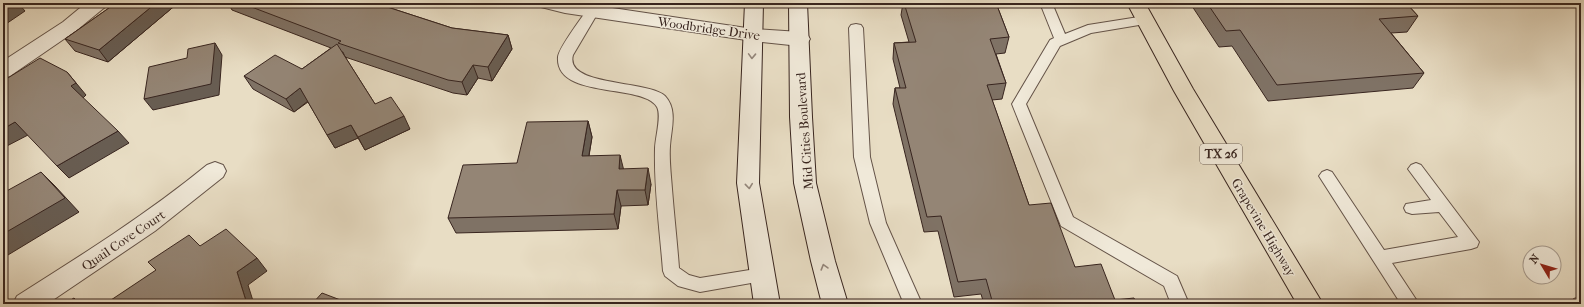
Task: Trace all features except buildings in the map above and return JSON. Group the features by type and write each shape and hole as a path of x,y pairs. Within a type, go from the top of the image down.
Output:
{"main road":[{"path":"3,71 70,26 98,3"},
{"name":"Woodbridge Drive","path":"548,3 753,35 800,39"},
{"path":"754,3 748,183 767,304"},
{"name":"Mid Cities Boulevard","path":"798,3 801,117 805,183 822,260 835,304"},
{"name":"Grapevine Highway","path":"1140,12 1184,91 1310,304"},
{"name":"Quail Cove Court","path":"26,304 126,240 182,200 215,171"}],"lane":[{"path":"1046,3 1061,40"},
{"path":"593,11 564,57 566,67 574,76 587,82 650,94 661,101 665,108 662,149 671,271 684,281 700,285 762,275"},
{"path":"1140,12 1088,29 1054,43 1019,104 1067,221 1171,281 1180,304"},
{"path":"856,28 862,157 878,223 913,304"},
{"path":"1379,258 1470,242 1444,205 1416,170"},
{"path":"1327,176 1358,213 1379,258 1410,304"},
{"path":"1412,208 1444,205"}]}
